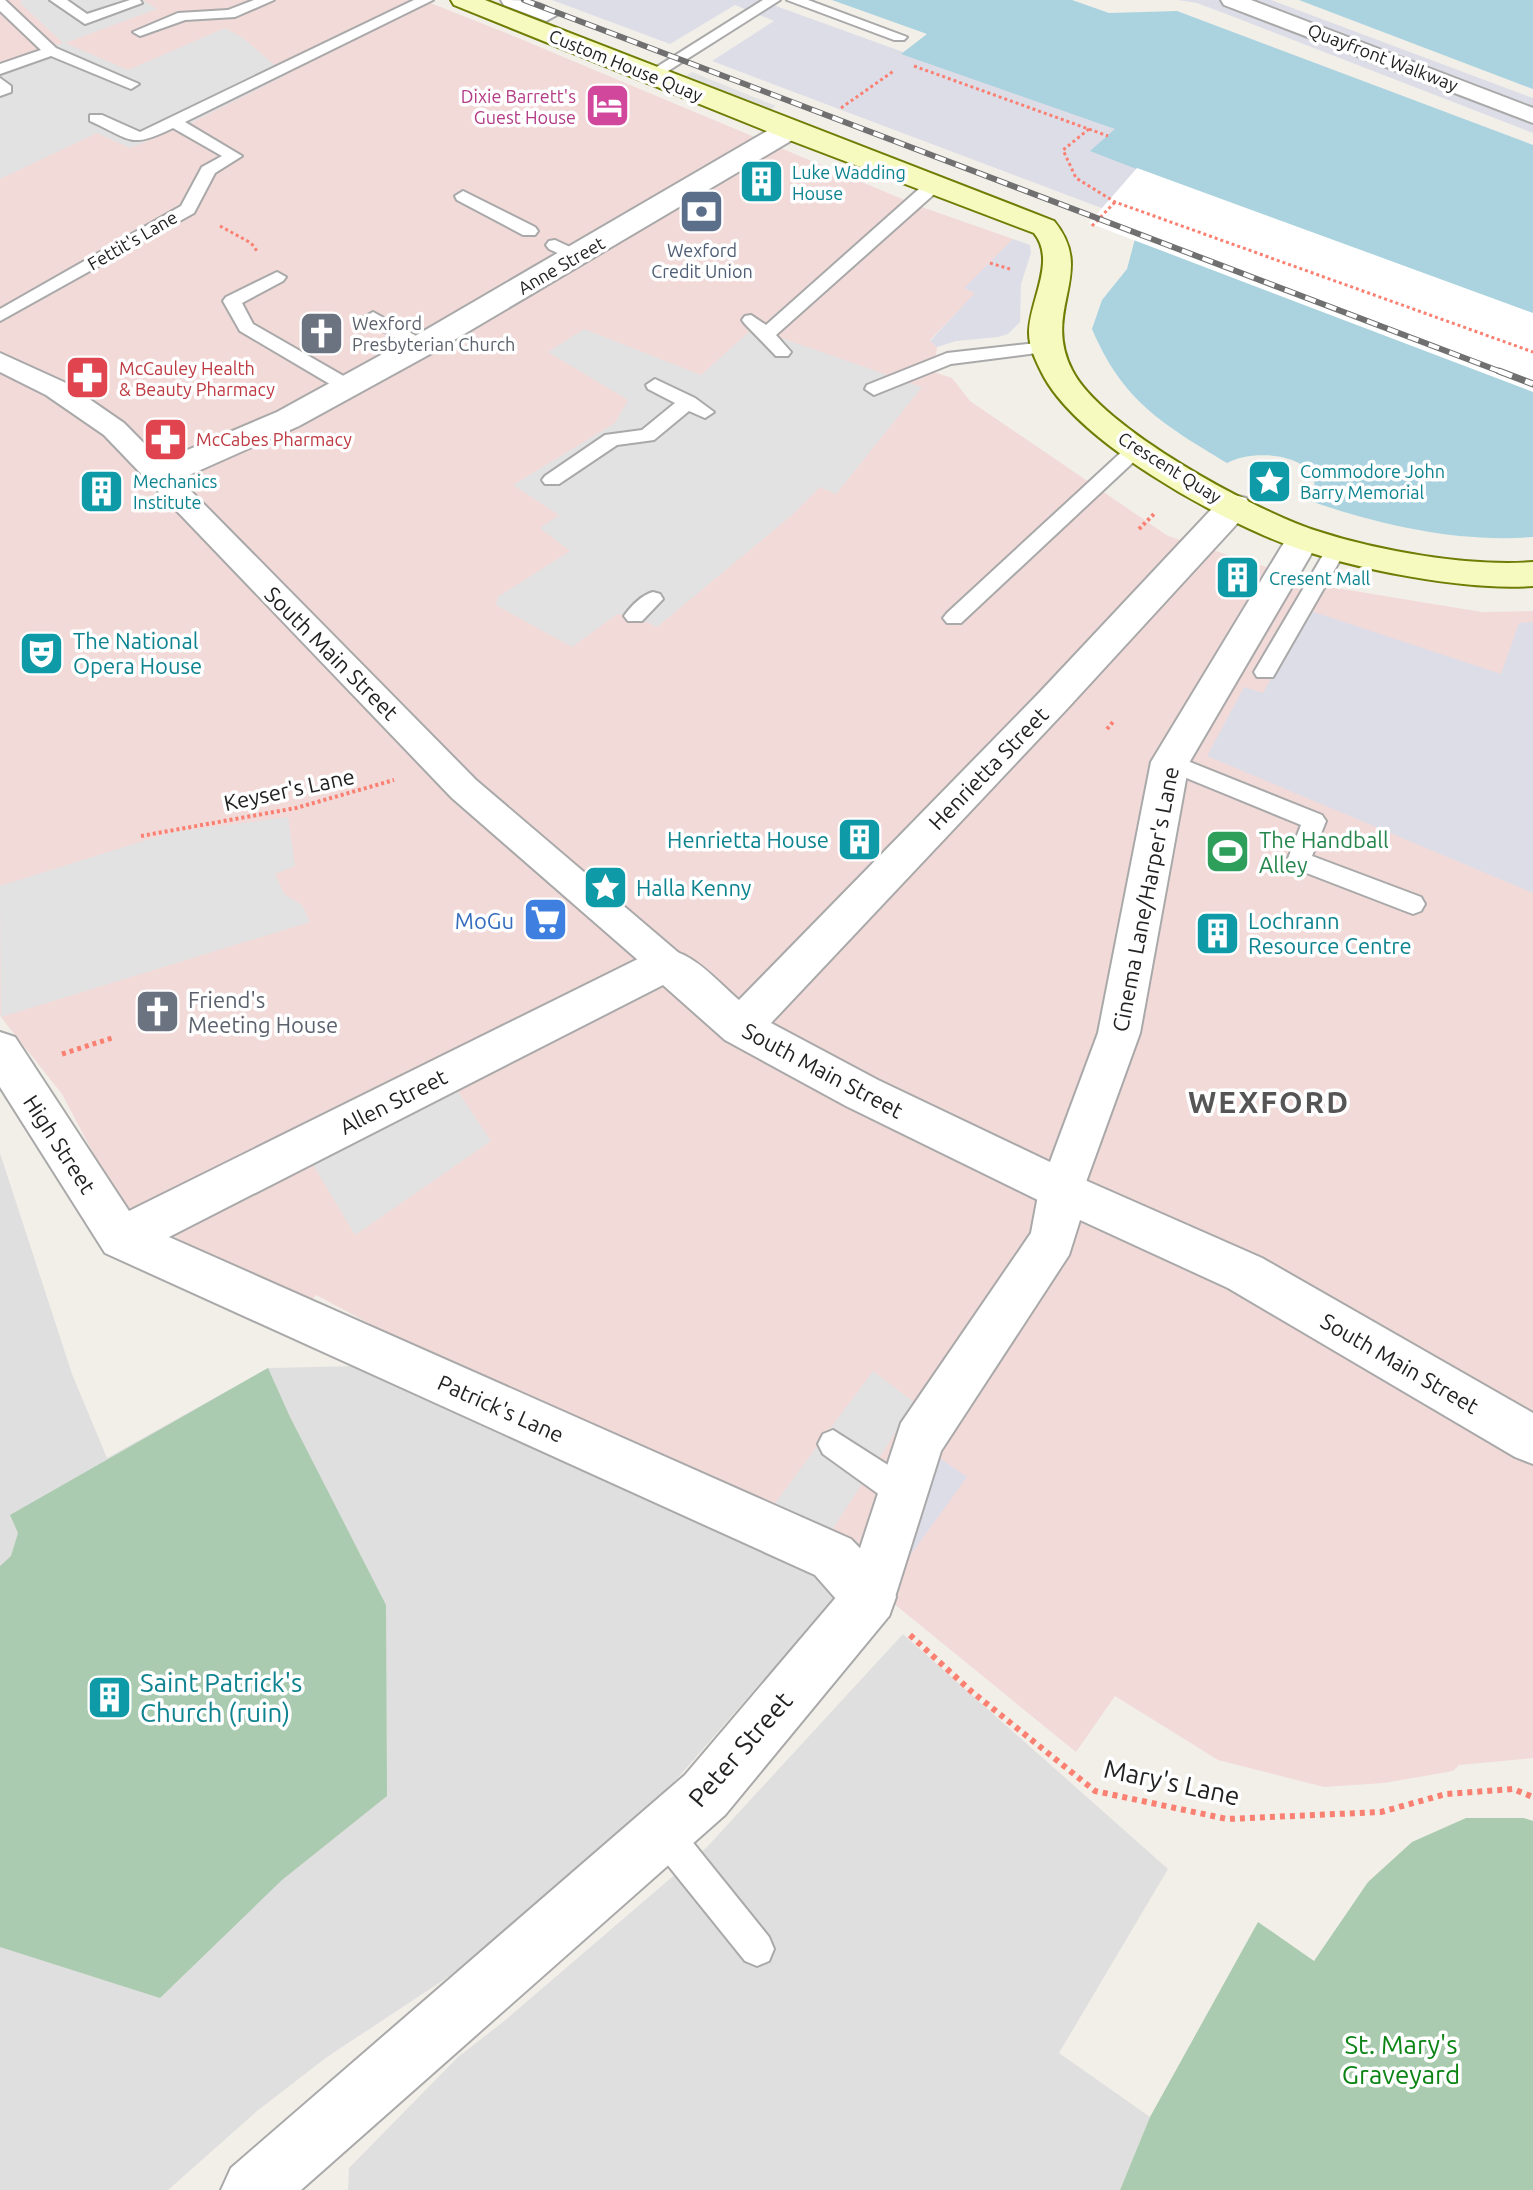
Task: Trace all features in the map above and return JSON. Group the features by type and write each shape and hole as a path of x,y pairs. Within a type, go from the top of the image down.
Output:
{"main road":[{"name":"Custom House Quay","path":"463,0 789,130"},
{"name":"Crescent Quay","path":"789,130 1030,220 1054,235 1059,244 1059,260 1047,304 1046,347 1067,388 1098,420 1135,450 1197,488 1320,543 1401,565 1533,574"}],"street":[{"path":"512,0 546,15"},
{"name":"Quayfront Walkway","path":"1232,0 1533,116"},
{"name":"Anne Street","path":"157,476 288,419 421,346 566,251 789,130"},
{"name":"South Main Street","path":"0,361 56,389 114,429 464,789 740,1027 862,1093 1062,1190 1245,1273 1533,1440"},
{"name":"Henrietta Street","path":"740,1027 1053,701 1234,506"},
{"name":"Cinema Lane/Harper's Lane","path":"1062,1190 1119,1033 1170,762 1320,543"},
{"name":"Allen Street","path":"121,1238 667,964"},
{"name":"High Street","path":"0,1050 121,1238"},
{"name":"Peter Street","path":"253,2190 705,1795 870,1597 919,1440 1053,1240 1062,1190"},
{"name":"Patrick's Lane","path":"121,1238 833,1557 870,1597"}],"lane":[{"path":"57,0 85,20 135,3"},
{"path":"140,32 183,16 230,14 267,0"},
{"path":"96,118 140,138 426,0"},
{"path":"652,75 773,0"},
{"path":"794,0 899,37"},
{"path":"0,3 51,51 131,84"},
{"path":"0,69 51,51"},
{"path":"0,83 6,89 0,91"},
{"name":"Fettit's Lane","path":"0,316 188,209 208,170 234,156 179,125"},
{"path":"767,334 935,184"},
{"path":"463,196 529,231"},
{"path":"277,277 232,301 246,327 347,386"},
{"path":"373,317 421,346"},
{"path":"751,320 782,352"},
{"path":"874,389 947,359 1046,347"},
{"path":"552,480 612,439 647,436 696,407 655,385"},
{"path":"954,618 1135,450"},
{"path":"1265,672 1320,543"},
{"path":"635,616 653,599"},
{"path":"1170,762 1314,821 1299,861 1413,904"},
{"path":"833,1444 902,1492"},
{"path":"662,1831 757,1949"}],"path":[{"path":"906,63 1108,136"},
{"path":"1089,129 1063,150 1076,178 1115,202 1533,352"},
{"path":"1089,230 1115,202"},
{"path":"188,209 251,243 277,277"},
{"path":"990,263 1010,269"},
{"path":"1139,529 1156,512"},
{"path":"1107,729 1113,722"},
{"name":"Keyser's Lane","path":"141,836 177,826 282,810 349,795 441,764"},
{"name":"Mary's Lane","path":"870,1597 971,1691 1095,1791 1227,1819 1381,1812 1446,1794 1513,1789 1533,1797"}],"shaded area":[{"path":"0,0 423,0 511,35 919,206 1013,239 965,288 976,293 930,340 937,347 934,372 952,378 970,401 1168,536 1330,587 1482,612 1533,611 1533,1758 1459,1765 1453,1771 1384,1783 1324,1787 1218,1760 1115,1696 1076,1752 882,1594 380,1342 376,1327 316,1295 305,1308 122,1208 62,1094 0,1016"},
{"path":"143,0 157,9 65,43 128,70 225,28 243,38 286,75 191,123 130,148 97,133 0,179 0,63 63,43 19,2"},
{"path":"552,0 759,0 1116,129 1091,151 1533,312 1533,371 712,61 774,21 735,5 670,44"},
{"path":"1178,0 1271,0 1533,98 1533,133 1197,3"},
{"path":"692,72 776,106 767,112 683,78"},
{"path":"1013,239 1030,245 1031,253 1021,284 1020,322 1008,334 956,341 937,347 930,341 975,293 964,288"},
{"path":"753,328 922,387 836,494 820,487 792,515 657,627 635,616 617,614 572,647 496,605 498,597 570,551 540,528 559,515 513,485 615,423 628,400 548,352 584,329 701,375"},
{"path":"1308,610 1501,674 1519,623 1533,622 1533,893 1207,756 1244,687 1263,693"},
{"path":"288,817 295,866 275,874 284,894 302,905 310,922 1,1017 0,886 172,832"},
{"path":"455,1087 491,1141 355,1235 309,1158"},
{"path":"0,1153 72,1374 107,1458 268,1368 361,1366 844,1587 662,1796 493,1943 445,1979 327,2057 257,2111 168,2190 0,2190"},
{"path":"873,1371 915,1403 824,1542 773,1506"},
{"path":"932,1453 967,1477 882,1594"},
{"path":"903,1634 1168,1869 1059,2053 1150,2117 1120,2190 348,2190 349,2168 458,2057 707,1847"}],"green space":[{"path":"268,1368 386,1605 387,1796 282,1880 160,1998 0,1947 0,1566 11,1556 18,1533 10,1515"},
{"name":"St. Mary's Graveyard","path":"1466,1818 1524,1818 1533,1821 1533,2190 1120,2190 1150,2117 1258,1922 1314,1961 1368,1882 1412,1842"}],"water":[{"path":"832,0 1072,0 1109,13 1177,11 1533,145 1533,537 1448,535 1392,525 1337,510 1310,501 1315,486 1312,474 1303,465 1290,459 1257,455 1227,463 1164,423 1131,393 1117,375 1092,329 1102,300 1127,269 1152,175 1090,151 1115,129 901,54 927,34"},
{"path":"1299,0 1533,0 1533,89 1509,80"}],"pier":[{"path":"1137,168 1533,313 1533,392 1089,223"}],"railway":[{"path":"524,0 1504,373"},
{"path":"1499,371 1533,384"}],"place":[{"name":"Dixie Barrett's Guest House","path":"607,106"},
{"name":"Luke Wadding House","path":"761,182"},
{"name":"Wexford Credit Union","path":"702,212"},
{"name":"Wexford Presbyterian Church","path":"321,333"},
{"name":"McCauley Health & Beauty Pharmacy","path":"88,378"},
{"name":"McCabes Pharmacy","path":"165,439"},
{"name":"Commodore John Barry Memorial","path":"1269,481"},
{"name":"Mechanics Institute","path":"102,491"},
{"name":"Cresent Mall","path":"1238,578"},
{"name":"The National Opera House","path":"42,653"},
{"name":"Henrietta House","path":"860,839"},
{"name":"The Handball Alley","path":"1228,852"},
{"name":"Halla Kenny","path":"605,887"},
{"name":"MoGu","path":"545,920"},
{"name":"Lochrann Resource Centre","path":"1217,933"},
{"name":"Friend's Meeting House","path":"157,1012"},
{"name":"Saint Patrick's Church (ruin)","path":"109,1697"}],"district":[{"name":"WEXFORD","path":"1269,1102"}]}
